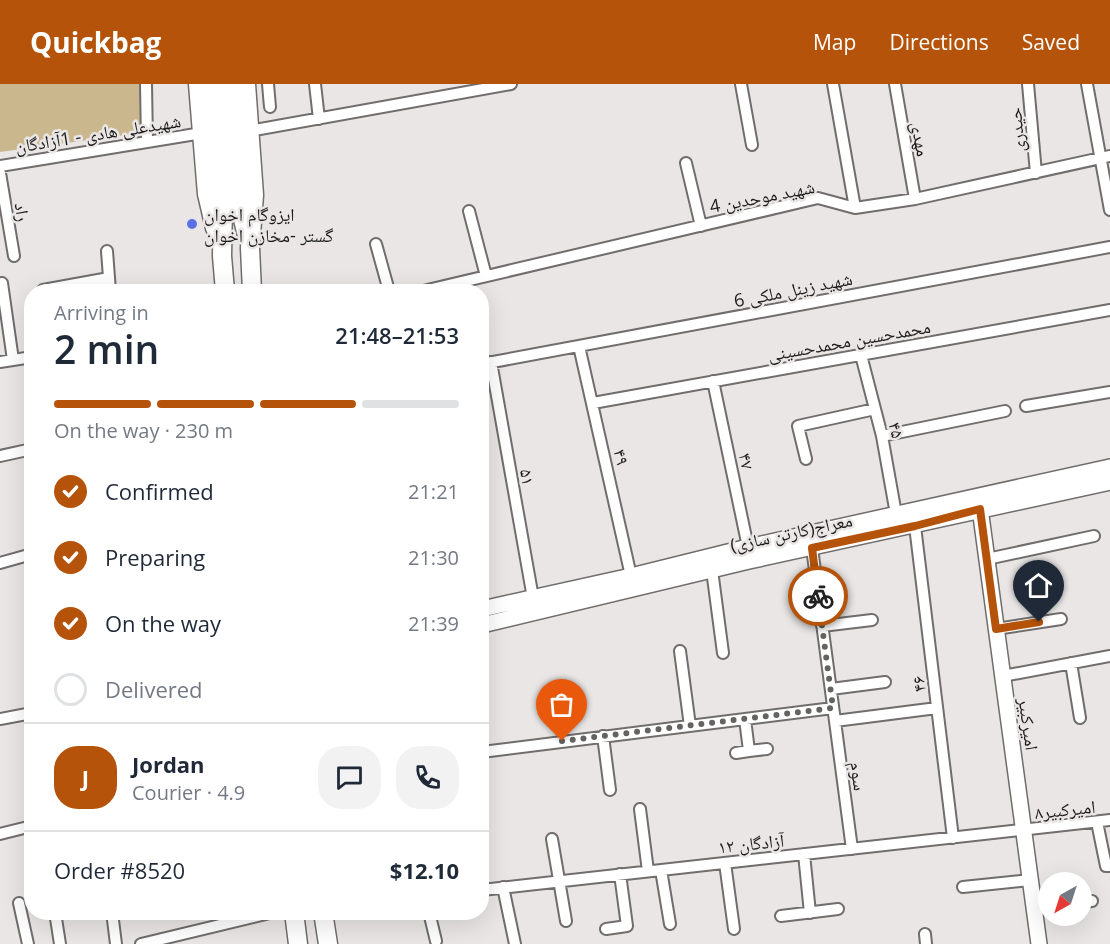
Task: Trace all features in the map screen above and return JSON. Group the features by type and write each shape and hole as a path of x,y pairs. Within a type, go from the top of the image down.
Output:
{"main road":[{"path":"198,84 207,194 222,256"},
{"path":"214,84 223,206 222,256 224,284"},
{"path":"231,84 239,202 250,248"},
{"path":"246,89 254,195 250,248 252,284"},
{"path":"295,920 298,944"},
{"path":"324,920 328,944"}],"street":[{"path":"146,84 147,142"},
{"path":"315,84 319,119"},
{"path":"249,131 509,84"},
{"path":"741,84 752,145"},
{"path":"833,84 855,208"},
{"name":"مهدی","path":"895,84 915,199"},
{"name":"حیدری","path":"1028,84 1036,173"},
{"path":"1087,84 1105,157 1110,210"},
{"path":"246,89 268,87 270,107"},
{"name":"شهیدعلی هادی - 1آزادگان","path":"0,166 202,134"},
{"name":"4 شهید موحدین","path":"452,284 818,198 855,208 915,199 1105,157"},
{"path":"686,163 701,226"},
{"name":"راد","path":"0,173 14,256"},
{"path":"470,211 486,276"},
{"path":"376,244 387,284"},
{"name":"6 شهید زینل ملکی","path":"489,362 1110,247"},
{"path":"107,251 109,284"},
{"path":"76,284 109,278"},
{"path":"2,283 13,360"},
{"name":"محمدحسین محمدحسینی","path":"593,403 1110,310"},
{"name":"۴۹","path":"579,346 631,576"},
{"name":"۴۵","path":"861,355 882,436 896,514"},
{"path":"0,362 24,358"},
{"name":"۵۱","path":"489,378 533,598"},
{"name":"۴۷","path":"713,381 748,547"},
{"path":"1026,406 1110,392"},
{"path":"806,459 798,426 876,409"},
{"path":"882,436 1005,411"},
{"path":"0,456 24,451"},
{"name":"معراج(کارتن سازی)","path":"489,623 712,570 915,526 979,502 1110,466"},
{"name":"معراج(کارتن سازی)","path":"489,607 896,514 1110,482"},
{"name":"امیرکبیر","path":"979,502 1030,880 1038,899"},
{"name":"۴۶","path":"915,526 953,838"},
{"path":"987,560 1094,536"},
{"name":"سوم","path":"812,548 852,849"},
{"path":"0,562 24,556"},
{"path":"712,570 723,653"},
{"path":"996,629 1061,619"},
{"path":"822,626 872,620"},
{"path":"680,651 690,726"},
{"path":"1003,676 1110,656"},
{"path":"1071,663 1080,718"},
{"path":"831,689 885,682"},
{"path":"489,751 833,708"},
{"path":"835,720 937,708"},
{"path":"0,719 24,714"},
{"path":"745,719 750,751"},
{"path":"603,736 610,790"},
{"path":"736,753 767,749"},
{"path":"640,809 648,871"},
{"name":"امیرکبیر۸","path":"1023,830 1110,820"},
{"path":"1097,822 1106,866 1110,866"},
{"path":"0,834 24,828"},
{"name":"۱۲ آزادگان","path":"489,889 1023,830"},
{"path":"552,838 566,921"},
{"path":"804,854 810,913"},
{"path":"725,863 734,929"},
{"path":"661,870 670,924"},
{"path":"606,930 629,926 620,874"},
{"path":"963,887 1030,880"},
{"path":"503,887 515,944"},
{"path":"19,903 28,944"},
{"path":"781,916 838,909"},
{"path":"56,920 60,944"},
{"path":"112,920 116,944"},
{"path":"141,944 241,920"},
{"path":"431,920 436,940"},
{"name":"امیرکبیر","path":"1039,944 1040,926"},
{"path":"1033,944 1039,944"}],"shaded area":[{"path":"0,84 140,84 140,133 0,152"}],"way so far":[{"path":"562,741 833,708 818,596"}],"place":[{"name":"ایزوگام اخوان گستر -مخازن اخوان","path":"192,224"}],"route":[{"path":"818,596 812,548 915,526 980,509 996,629 1039,622"}]}
